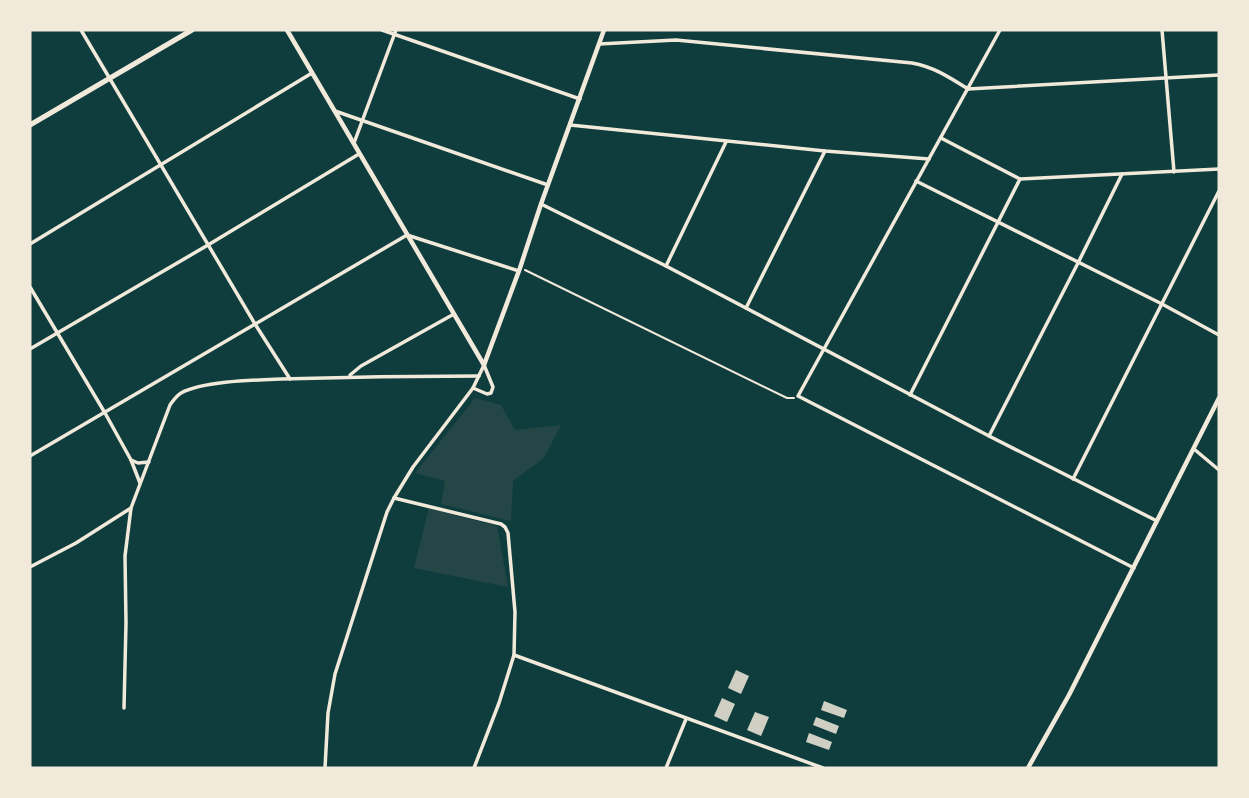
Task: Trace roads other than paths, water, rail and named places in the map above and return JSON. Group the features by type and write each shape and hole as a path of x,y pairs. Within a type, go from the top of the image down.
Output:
{"main road":[{"path":"30,125 192,30"}],"street":[{"path":"81,30 290,379"},
{"path":"279,30 288,31 484,365 493,387 491,393 473,388"},
{"path":"382,30 395,32 580,99"},
{"path":"325,768 328,713 335,674 387,512 413,467 473,388 484,365 604,30"},
{"path":"1000,30 798,396 1134,568"},
{"path":"1162,30 1174,172"},
{"path":"354,145 395,32"},
{"path":"598,44 676,40 912,63 938,70 968,89 1219,75"},
{"path":"30,244 312,73"},
{"path":"335,111 549,186"},
{"path":"570,125 726,142 929,159"},
{"path":"940,138 1020,179 1219,169"},
{"path":"666,266 726,142"},
{"path":"746,308 825,151"},
{"path":"30,349 359,154"},
{"path":"989,436 1122,174"},
{"path":"910,394 1020,179"},
{"path":"916,181 1219,335"},
{"path":"1073,479 1219,191"},
{"path":"541,204 1157,521"},
{"path":"30,456 407,235 520,269"},
{"path":"30,287 105,412 131,460 140,485"},
{"path":"349,377 360,366 454,314"},
{"path":"124,708 125,556 131,508 170,405 176,397 182,392 204,386 251,380 479,376"},
{"path":"1028,768 1069,695 1219,398"},
{"path":"1194,449 1219,470"},
{"path":"131,460 138,463 149,462"},
{"path":"394,498 501,524 508,533 515,612 513,655 499,703 474,768"},
{"path":"30,567 76,543 131,508"},
{"path":"513,655 823,768"},
{"path":"666,768 686,719"}]}
